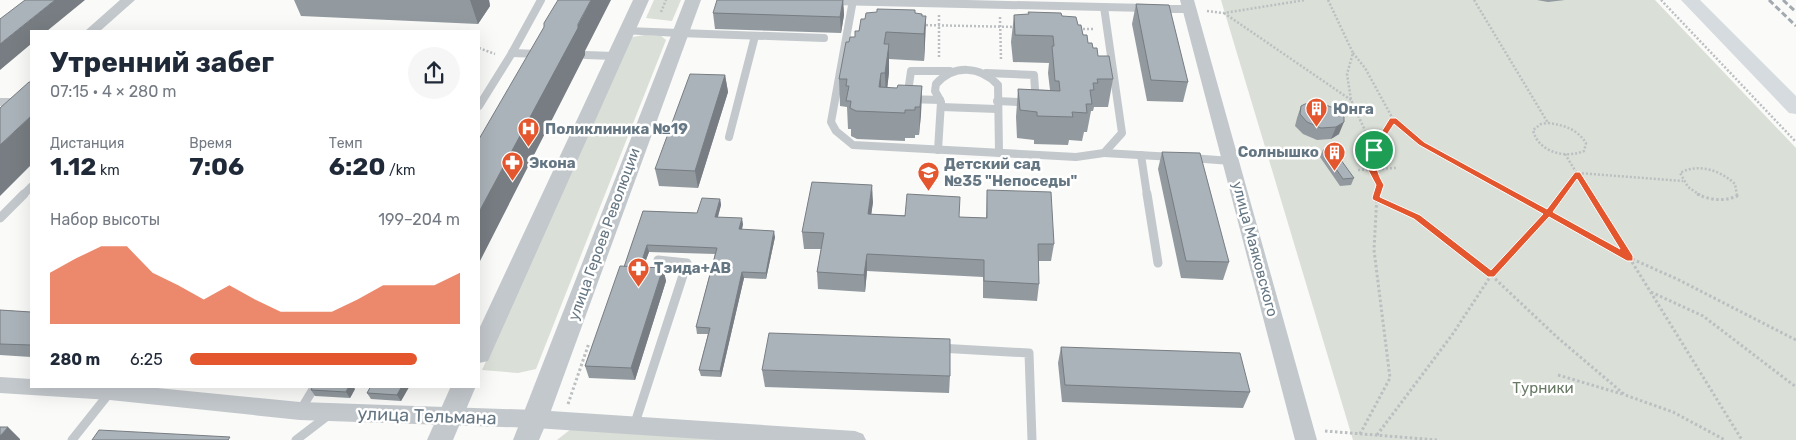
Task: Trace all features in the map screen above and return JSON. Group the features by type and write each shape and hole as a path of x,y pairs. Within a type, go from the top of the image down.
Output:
{"main road":[{"path":"1690,0 1796,108"}],"street":[{"path":"93,30 128,0"},
{"path":"480,352 641,0"},
{"name":"улица Героев Революции","path":"526,440 693,0"},
{"name":"улица Маяковского","path":"1188,6 1305,434"},
{"path":"627,31 679,33"},
{"name":"улица Тельмана","path":"0,385 30,386"},
{"name":"улица Тельмана","path":"84,388 112,389 300,411 535,419 856,440"},
{"path":"440,440 463,388"}],"lane":[{"path":"480,104 512,53 541,0"},
{"path":"824,0 1104,7 1188,6"},
{"path":"853,1 831,122 836,131 853,145 938,150 966,148 999,153 1076,157 1104,153 1231,161"},
{"path":"1104,7 1122,133 1104,153"},
{"path":"679,33 824,38"},
{"path":"729,137 755,36"},
{"path":"512,53 544,54"},
{"path":"585,55 614,56"},
{"path":"967,70 983,73 1034,75 1036,102 997,105 941,103 908,98 911,71 952,72 967,70"},
{"path":"938,150 941,103 935,90 936,84 940,78 952,72"},
{"path":"983,73 994,79 998,85 999,153"},
{"path":"1141,155 1158,262"},
{"path":"0,218 30,188"},
{"path":"634,426 687,262 658,260"},
{"path":"926,347 1029,353 1032,440"},
{"path":"300,411 314,388"},
{"path":"72,440 112,389"},
{"path":"296,440 332,412"}],"path":[{"path":"661,12 666,0"},
{"path":"1188,6 1224,13 1305,0"},
{"path":"1328,0 1352,53 1365,68 1393,119 1422,143 1630,258 1679,280 1796,340"},
{"path":"1474,0 1548,123"},
{"path":"1660,0 1796,142"},
{"path":"1224,13 1351,100"},
{"path":"921,25 1020,27"},
{"path":"1078,29 1107,29"},
{"path":"1352,53 1347,74 1351,100 1374,150"},
{"path":"1360,434 1390,378 1374,250 1376,198 1380,185 1372,170 1374,150 1393,119"},
{"path":"1548,123 1572,129 1579,133 1587,147 1580,154 1566,154 1548,149 1540,144 1533,134 1536,126 1548,123"},
{"path":"1566,154 1742,440"},
{"path":"1358,170 1396,168"},
{"path":"1577,173 1683,181 1698,194 1717,200 1732,199 1737,196 1738,192 1736,187 1724,176 1706,168 1683,170 1680,174 1683,181"},
{"path":"1377,435 1452,335 1491,275 1548,213 1577,173"},
{"path":"1376,198 1417,217 1491,275 1558,338 1625,395"},
{"path":"1650,291 1703,316 1796,387"},
{"path":"1558,375 1674,412 1725,440"},
{"path":"1305,434 1360,434 1437,440"}],"green space":[{"path":"654,0 681,0 672,21 646,18"},
{"name":"Турники","path":"1221,0 1655,0 1796,148 1796,440 1353,440"},
{"path":"645,35 661,36 666,40 536,369 518,373 482,370 632,37"},
{"path":"571,429 731,440 557,440"}],"building":[{"path":"25,0 55,0 0,44 0,19"},
{"path":"558,0 591,0 578,24 578,28 480,210 480,137 544,27 544,23"},
{"path":"717,0 843,0 840,17 713,13"},
{"path":"1136,4 1169,5 1188,82 1151,80"},
{"path":"877,9 915,10 915,13 926,16 924,34 886,32 884,44 889,44 885,73 881,73 879,87 897,88 898,85 922,86 920,107 915,107 915,110 905,110 905,113 856,111 850,108 851,101 846,101 849,86 846,86 847,79 839,79 846,42 849,42 850,37 855,37 855,31 859,31 861,19 865,19 866,13 877,12"},
{"path":"1028,12 1061,13 1062,16 1076,17 1078,25 1081,25 1083,35 1087,35 1088,43 1092,43 1093,48 1097,48 1098,56 1109,56 1113,79 1097,79 1098,83 1093,83 1094,90 1090,90 1092,104 1086,104 1087,113 1072,112 1073,117 1037,116 1037,112 1020,110 1018,89 1060,91 1059,81 1055,81 1053,36 1015,35 1014,15 1029,14"},
{"path":"690,74 725,75 695,171 655,169"},
{"path":"30,82 30,117 0,145 0,108"},
{"path":"1317,102 1337,109 1344,117 1344,122 1336,127 1321,128 1307,122 1300,114 1301,106"},
{"path":"1333,149 1354,178 1343,179 1323,150"},
{"path":"1162,152 1200,153 1229,262 1186,261"},
{"path":"812,182 872,185 868,214 905,216 907,194 960,197 959,217 987,218 987,190 1051,192 1054,244 1038,244 1039,284 984,281 984,260 867,254 864,275 817,272 824,233 802,232"},
{"path":"702,198 720,199 715,217 742,218 739,229 774,231 766,273 742,272 720,371 699,370 710,328 696,327 717,248 647,245 640,267 624,267 643,211 697,213"},
{"path":"620,266 663,268 631,368 585,366"},
{"path":"0,310 30,312 30,345 0,344"},
{"path":"769,333 950,339 950,376 762,370"},
{"path":"1061,347 1240,353 1250,392 1065,385"},
{"path":"312,388 348,388 346,392 311,390"},
{"path":"370,388 401,388 397,395 367,393"},
{"path":"0,427 8,427 0,436"},
{"path":"99,430 230,437 228,440 92,440"}],"railway":[{"path":"1769,0 1796,26"},
{"path":"1783,0 1796,12"}],"place":[{"name":"Юнга","path":"1317,128"},
{"name":"Поликлиника №19","path":"529,148"},
{"name":"Солнышко","path":"1335,171"},
{"name":"Экона","path":"513,182"},
{"name":"Детский сад №35 \"Непоседы\"","path":"928,192"},
{"name":"Тэида+АВ","path":"638,287"}],"route":[{"path":"1374,150 1372,170 1380,185 1376,198 1417,217 1491,275 1548,213 1577,173 1630,258 1548,213 1422,143 1393,119 1374,150"}]}
